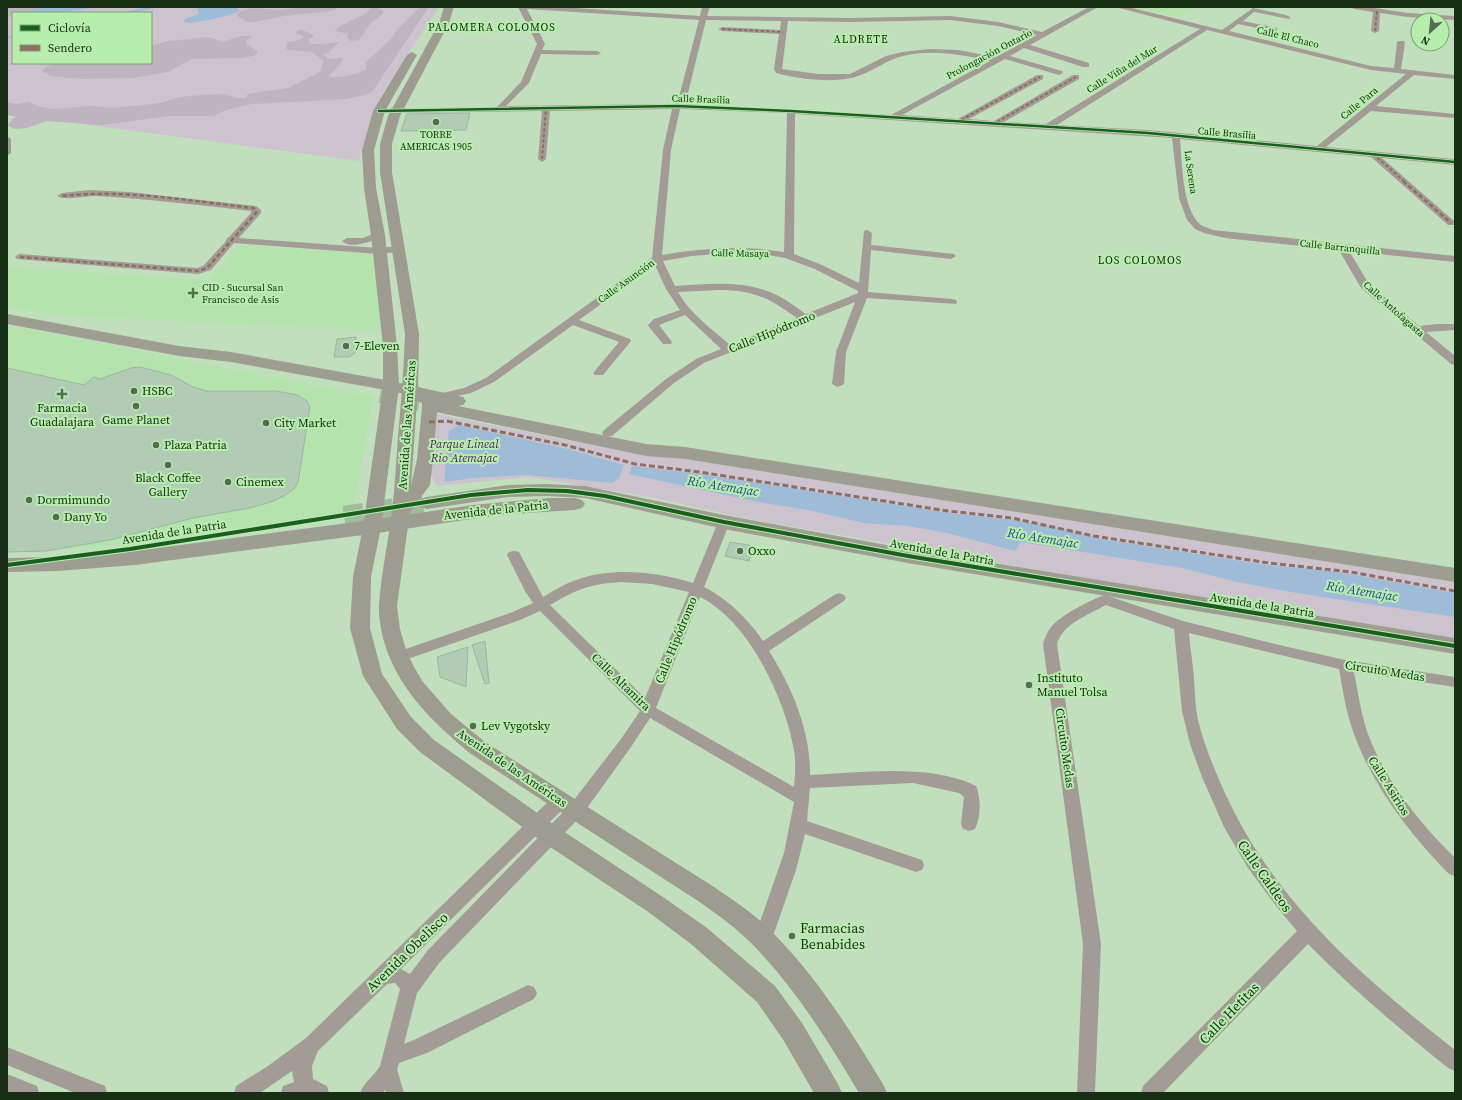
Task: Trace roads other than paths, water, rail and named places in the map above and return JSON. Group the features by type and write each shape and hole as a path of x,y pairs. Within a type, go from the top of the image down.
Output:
{"main road":[{"name":"Avenida de las Américas","path":"449,7 444,23 397,111 386,144 386,172 412,334 410,391 400,516 388,606 388,622 391,637 399,657 417,690 436,714 449,725 478,748 706,894 736,915 763,939 809,992 831,1023 874,1093"},
{"name":"Avenida de las Américas","path":"416,49 378,114 368,150 368,164 378,235 390,346 372,527 362,577 360,628 373,676 404,723 427,746 545,831 655,904 699,936 766,994 793,1032 829,1093"},
{"path":"378,114 392,127"},
{"path":"7,319 179,351 211,362 386,391 410,391 438,402 618,445 646,450 685,453 1455,575"},
{"path":"400,516 420,485 426,459 430,401 410,391"},
{"path":"438,402 608,434 650,443 685,453"},
{"name":"Avenida de la Patria","path":"427,503 508,491 528,490 567,491 605,496 724,522 908,556 1100,594 1455,646"},
{"name":"Avenida de la Patria","path":"7,565 52,565 120,560 372,527 400,516 544,504 602,506 682,519 724,522"},
{"name":"Avenida de la Patria","path":"7,565 98,554 344,516"}],"street":[{"path":"499,109 526,83 541,44 522,7"},
{"path":"526,7 703,18 785,20 961,19 998,24 1044,35"},
{"name":"Calle Asunción","path":"438,402 490,380 657,259 666,150 676,106 683,97 706,7"},
{"name":"Prolongación Ontario","path":"893,117 1094,7"},
{"name":"Calle El Chaco","path":"1119,7 1371,68 1455,77"},
{"path":"1354,7 1410,14"},
{"path":"1224,32 1254,10 1286,17"},
{"path":"1375,30 1377,11"},
{"path":"785,20 778,69 781,72 786,73 848,76 861,72 888,58 919,52 963,53 998,60"},
{"path":"1237,22 1274,30"},
{"name":"Calle Viña del Mar","path":"1049,126 1206,28"},
{"path":"722,29 784,32"},
{"path":"1398,72 1401,43"},
{"path":"1024,46 1086,65"},
{"path":"538,52 597,53"},
{"path":"1006,56 1059,73"},
{"name":"Calle Para","path":"1319,149 1412,73"},
{"path":"959,120 972,115 1040,77"},
{"path":"997,122 1076,77"},
{"name":"Calle Brasilia","path":"378,114 397,111 676,106 791,111 1148,132 1176,136 1455,162"},
{"path":"542,159 546,108"},
{"path":"1368,108 1455,116"},
{"path":"789,256 791,111"},
{"name":"La Serena","path":"1176,136 1181,190 1194,224 1199,228 1225,235"},
{"path":"7,139 7,154"},
{"path":"1373,154 1451,223"},
{"path":"20,258 198,271 207,268 233,237 256,213 256,210 253,208 129,195 90,193 62,196"},
{"path":"838,384 841,352 864,293 867,233"},
{"path":"233,237 294,241 355,242 364,241 378,235"},
{"name":"Calle Barranquilla","path":"1225,235 1455,259"},
{"path":"294,241 379,251 398,249"},
{"path":"866,247 951,256"},
{"name":"Calle Antofagasta","path":"1342,247 1365,286 1455,362"},
{"name":"Calle Masaya","path":"657,259 684,254 729,250 753,251 789,256 822,269 864,293"},
{"path":"657,259 671,289 687,311 729,350"},
{"path":"671,289 728,287 747,288 764,293 805,318"},
{"path":"864,293 952,302"},
{"name":"Calle Hipódromo","path":"608,434 670,381 700,361 864,293"},
{"path":"667,342 653,325 658,321 687,311"},
{"path":"572,321 626,341 599,373"},
{"path":"1417,330 1438,327 1455,327"},
{"name":"Calle Hipódromo","path":"568,805 618,755 648,710 724,522"},
{"name":"Calle Altamira","path":"514,555 532,592 541,604 648,710 802,799"},
{"path":"399,657 526,612 572,586 592,580 616,577 643,578 697,589 720,603 746,630 760,649 783,690 796,726 801,751 802,799 799,824 788,869 763,939"},
{"name":"Circuito Medas","path":"1086,1093 1092,944 1050,644 1052,635 1100,594 1181,626 1345,665 1455,682"},
{"path":"760,649 839,598"},
{"name":"Calle Caldeos","path":"1181,626 1189,710 1199,749 1216,794 1238,837 1264,878 1308,932 1364,988 1455,1062"},
{"name":"Calle Asirios","path":"1345,665 1360,732 1381,776 1402,808 1423,835 1455,869"},
{"path":"802,782 913,777 962,788 970,791 972,797 969,824"},
{"name":"Avenida Obelisco","path":"389,1063 409,989 434,956 568,805"},
{"path":"799,824 916,865"},
{"name":"Avenida Obelisco","path":"243,1093 275,1073 313,1044 382,977 545,831"},
{"name":"Calle Hetitas","path":"1150,1093 1308,932"},
{"path":"382,977 387,975 399,976 404,979 409,989"},
{"path":"369,1093 381,1081 389,1063 528,993"},
{"path":"305,1091 301,1078 301,1071 303,1062 313,1044"},
{"path":"7,1056 98,1093"},
{"path":"389,1063 395,1093"},
{"path":"7,1083 30,1093"}],"water":[{"path":"47,7 97,7 60,12 27,12"},
{"path":"199,7 236,7 240,11 213,19 185,23 185,19 199,14 197,9"},
{"path":"459,425 568,449 624,465 619,478 612,483 528,475 474,478 444,482 449,431"},
{"name":"Río Atemajac","path":"632,466 700,474 950,513 1013,520 1064,529 1101,539 1267,565 1333,571 1455,593 1455,617 1297,593 1237,582 1182,568 1021,542 1015,551 947,533 908,526 864,523 808,510 758,502 629,474"}],"waterway":[{"path":"130,12 153,7"},
{"path":"7,37 12,37"}],"tunnel":[{"path":"380,395 437,407"},
{"path":"344,516 427,503"}],"place":[{"name":"TORRE AMERICAS 1905","path":"436,122"},
{"name":"CID - Sucursal San Francisco de Asis","path":"193,293"},
{"name":"7-Eleven","path":"346,346"},
{"name":"HSBC","path":"134,391"},
{"name":"Farmacia Guadalajara","path":"62,394"},
{"name":"Game Planet","path":"136,406"},
{"name":"City Market","path":"266,423"},
{"name":"Plaza Patria","path":"156,445"},
{"name":"Black Coffee Gallery","path":"168,465"},
{"name":"Cinemex","path":"228,482"},
{"name":"Dormimundo","path":"29,500"},
{"name":"Dany Yo","path":"56,517"},
{"name":"Oxxo","path":"740,551"},
{"name":"Instituto Manuel Tolsa","path":"1029,685"},
{"name":"Lev Vygotsky","path":"473,726"},
{"name":"Farmacias Benabides","path":"792,936"}],"district":[{"name":"PALOMERA COLOMOS","path":"492,27"},
{"name":"ALDRETE","path":"861,39"},
{"name":"LOS COLOMOS","path":"1140,260"}],"park label":[{"name":"Parque Lineal Rio Atemajac","path":"464,451"}]}
